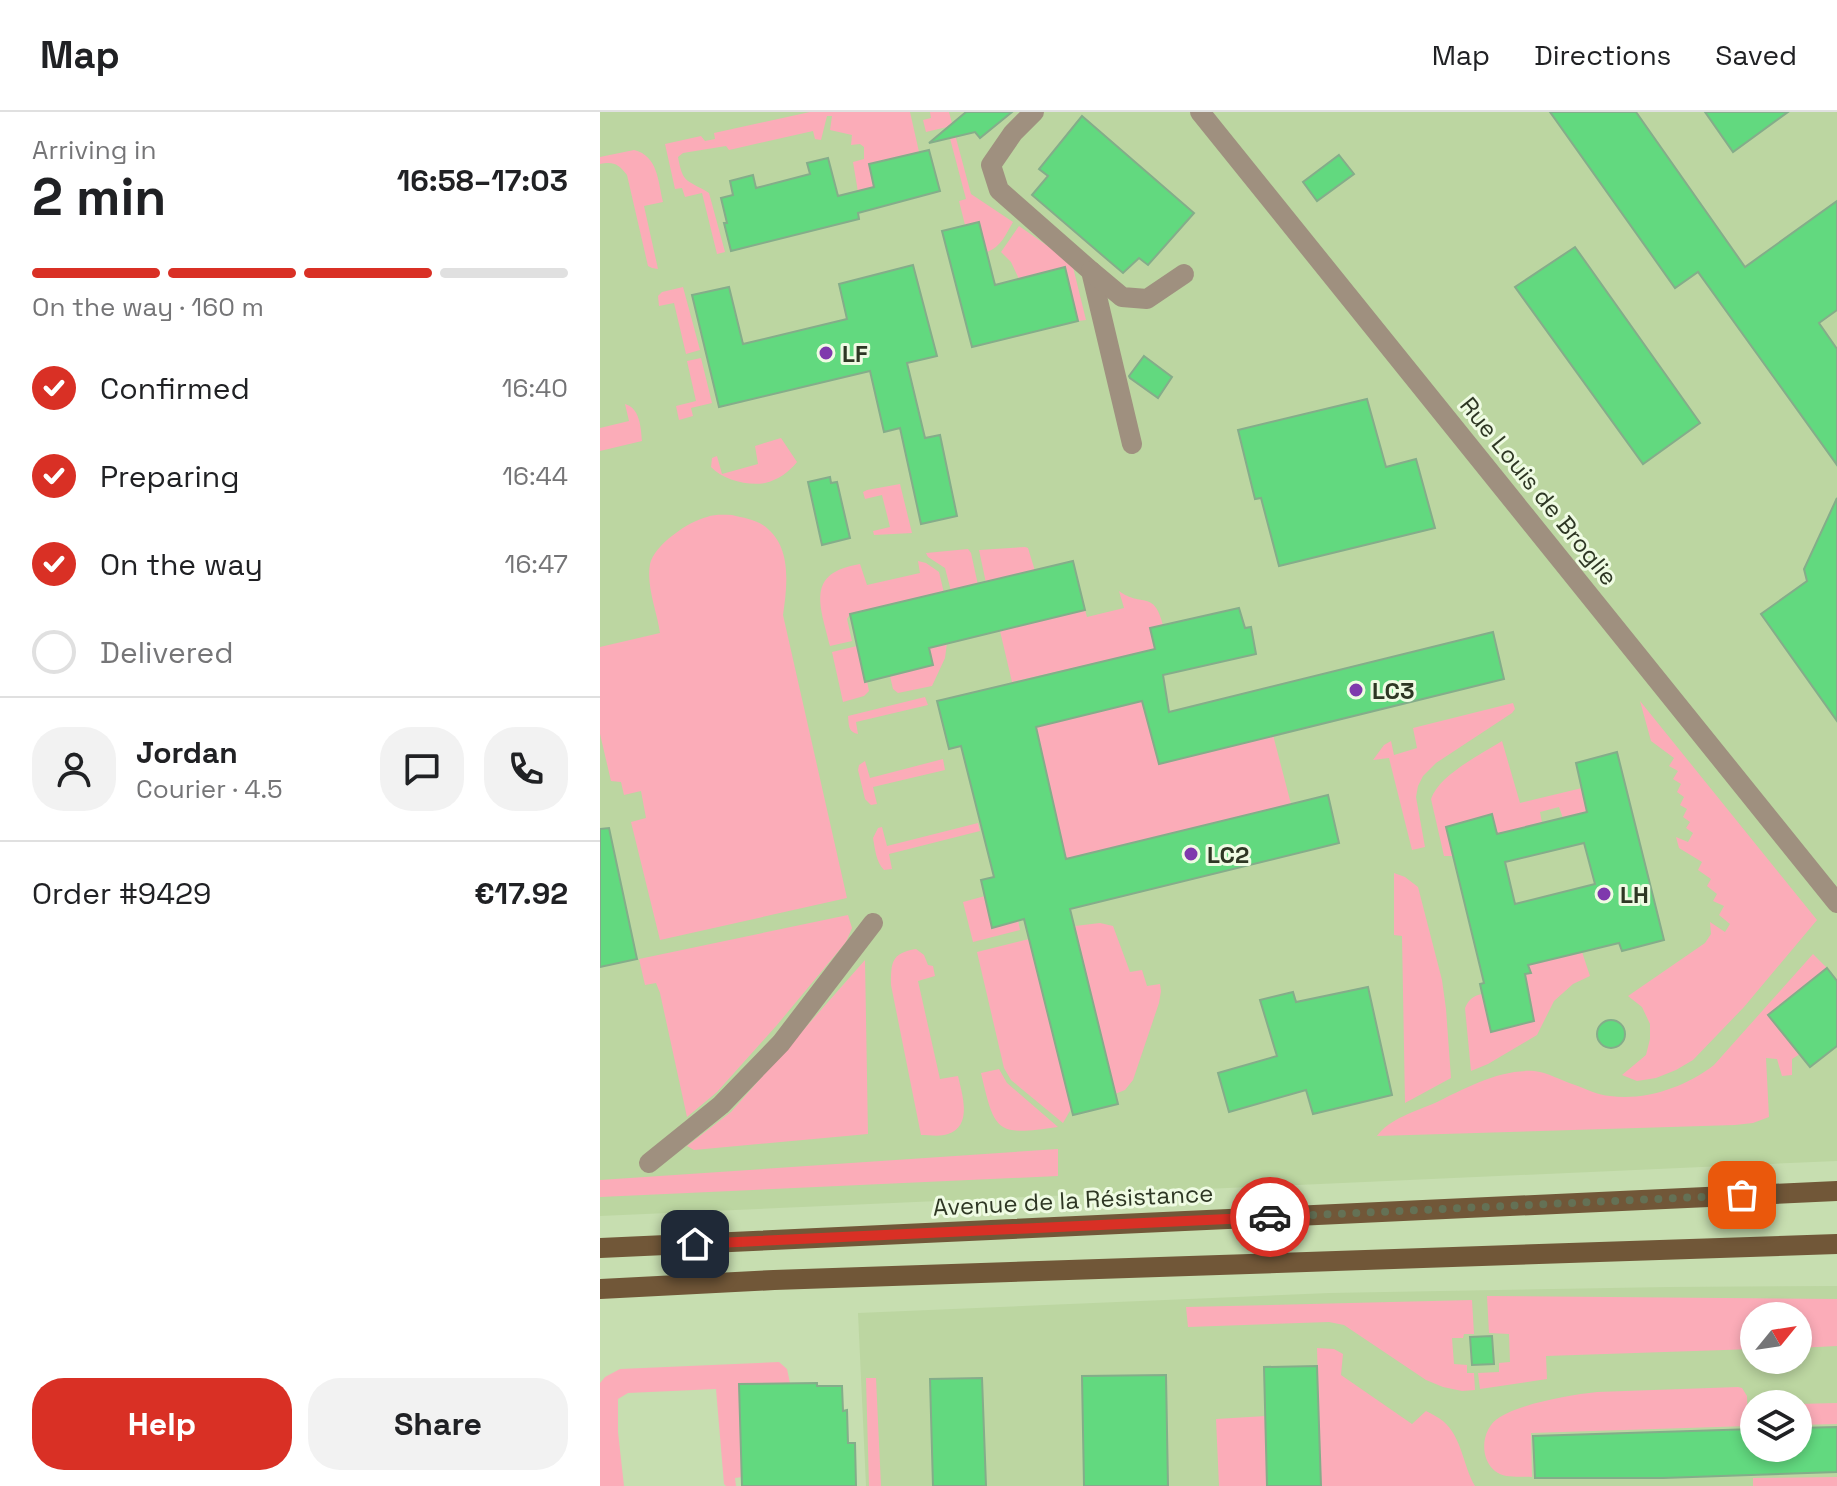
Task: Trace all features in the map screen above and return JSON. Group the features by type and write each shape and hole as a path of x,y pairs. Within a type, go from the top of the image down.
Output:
{"main road":[{"name":"Avenue de la Résistance","path":"600,1248 1837,1191"},
{"path":"600,1289 805,1279 1837,1244"}],"street":[{"path":"1034,112 1013,133 991,165 999,190 1122,297 1147,299 1184,274"},
{"name":"Rue Louis de Broglie","path":"1200,112 1837,903"},
{"path":"1091,271 1132,444"},
{"path":"649,1163 721,1105 781,1043 873,923"}],"shaded area":[{"path":"600,112 1837,112 1837,1161 600,1216"},
{"path":"810,112 910,112 922,165 909,154 869,164 874,187 858,192 853,162 864,159 864,147 851,145 852,135 830,130 832,116 827,116 821,140 815,139 813,131 729,150 726,146 683,153 678,157 684,177 709,193 725,252 717,254 702,193 685,197 682,188 675,189 665,144 701,136 705,141 715,139 714,133"},
{"path":"930,112 949,112 971,194 1013,222 992,250 987,252 979,222 965,225 959,201 966,199 947,127 926,132 923,120 931,118"},
{"path":"634,150 642,153 652,164 663,202 644,206 658,269 648,266 627,175 615,164 600,164 600,157"},
{"path":"1019,226 1072,263 1086,320 1078,321 1065,268 1019,279 1011,262 1001,252"},
{"path":"683,287 700,350 686,354 674,303 659,306 658,296 662,292"},
{"path":"701,358 712,403 691,408 693,416 679,420 676,406 696,401 687,361"},
{"path":"625,404 637,414 642,441 600,451 600,428 629,421"},
{"path":"781,438 797,462 774,480 744,483 729,479 711,467 712,458 717,456 722,474 758,464 755,446"},
{"path":"900,484 912,533 874,535 873,531 890,527 882,495 865,499 863,492"},
{"path":"732,515 764,526 781,547 786,569 783,615 847,898 660,940 631,822 646,818 641,791 624,795 621,782 611,781 600,734 600,647 660,633 649,581 653,557 665,542 691,523 710,516"},
{"path":"1025,547 1035,571 986,583 979,550"},
{"path":"968,549 978,585 951,591 945,568 926,553"},
{"path":"918,561 939,572 944,593 850,614 847,619 852,641 830,646 821,593 831,575 860,564 867,585 920,573"},
{"path":"1119,591 1156,607 1163,625 1150,628 1155,649 1012,682 1000,631 1085,610 1087,617 1124,608"},
{"path":"947,643 945,658 932,686 898,693 893,689 890,676 933,665 929,648"},
{"path":"857,646 869,691 864,696 843,702 832,652"},
{"path":"925,697 928,705 856,722 858,734 850,728 848,716"},
{"path":"1150,699 1147,718 1159,763 1273,735 1291,804 1043,865 1059,827 1044,761 1011,733"},
{"path":"1640,701 1817,920 1744,1007 1693,1060 1656,1078 1637,1081 1622,1075 1646,1055 1650,1024 1642,1007 1628,996 1705,943 1711,934 1710,922 1725,932 1730,924 1719,915 1724,906 1713,901 1717,894 1707,886 1711,879 1698,870 1702,862 1679,848 1676,837 1688,842 1693,833 1686,828 1690,822 1683,817 1687,809 1680,805 1684,797 1677,792 1681,784 1673,779 1678,771 1669,766 1674,758 1651,741"},
{"path":"1513,703 1515,709 1512,713 1436,763 1423,776 1416,797 1425,847 1412,850 1389,758 1373,760 1391,741 1394,755 1417,748 1413,728"},
{"path":"1502,741 1520,803 1582,788 1587,812 1563,818 1559,807 1540,812 1542,823 1454,856 1444,856 1431,799 1435,790 1451,774"},
{"path":"943,759 945,770 873,787 877,804 871,805 865,799 858,770 865,761 870,778"},
{"path":"978,823 980,831 889,854 892,869 884,870 881,867 873,838 878,828 882,827 887,846"},
{"path":"1394,873 1418,887 1442,980 1451,1078 1405,1103 1402,936 1394,935"},
{"path":"985,896 1018,920 1020,930 973,942 963,902"},
{"path":"848,915 852,928 846,942 717,1092 687,1117 660,993 656,983 645,985 639,959"},
{"path":"1100,923 1113,926 1130,972 1142,970 1147,986 1160,984 1161,991 1133,1080 1125,1090 1115,1094 1075,926"},
{"path":"1029,939 1071,1109 1063,1123 1011,1080 1004,1068 977,952"},
{"path":"916,949 924,955 928,965 933,966 935,976 918,981 940,1079 958,1076 963,1100 961,1124 956,1130 942,1135 921,1135 891,985 894,960 902,953"},
{"path":"1582,952 1590,976 1573,984 1554,1001 1537,1035 1471,1071 1465,1008 1470,1000 1482,994 1492,1032 1534,1021 1525,975 1530,973 1528,965"},
{"path":"1813,954 1827,968 1800,1054 1792,1059 1792,1075 1782,1076 1777,1059 1766,1058 1769,1117 1735,1125 1377,1136 1403,1116 1508,1073 1539,1072 1597,1093 1623,1097 1651,1094 1678,1086 1714,1065"},
{"path":"865,960 868,1134 694,1150 687,1146 731,1112"},
{"path":"999,1069 1007,1083 1058,1127 1022,1131 1002,1126 990,1108 981,1073"},
{"path":"1058,1149 1058,1176 600,1197 600,1180"},
{"path":"1837,1286 1837,1486 866,1486 858,1313 1329,1293"},
{"path":"1487,1296 1837,1299 1837,1346 1812,1347 1812,1302 1740,1302 1740,1349 1546,1356 1547,1379 1480,1389 1478,1373 1499,1372 1499,1363 1510,1362 1509,1334 1489,1333"},
{"path":"1472,1300 1474,1334 1452,1338 1454,1364 1467,1365 1467,1373 1474,1373 1475,1390 1462,1391 1426,1380 1344,1325 1329,1322 1188,1327 1186,1307"},
{"path":"1317,1348 1334,1349 1343,1354 1341,1375 1412,1424 1426,1411 1443,1421 1458,1443 1475,1486 1321,1486"},
{"path":"779,1362 787,1369 790,1383 739,1385 742,1477 735,1478 736,1486 724,1484 716,1389 628,1393 618,1399 624,1486 600,1486 600,1383 605,1377 620,1369"},
{"path":"866,1378 876,1378 881,1486 869,1486"},
{"path":"1738,1387 1743,1390 1740,1390 1740,1426 1531,1433 1532,1477 1499,1474 1490,1465 1484,1442 1489,1428 1500,1417 1534,1404 1597,1392"},
{"path":"1837,1403 1837,1424 1812,1425 1812,1404"},
{"path":"1266,1416 1267,1486 1219,1486 1216,1419"},
{"path":"1837,1477 1837,1486 1753,1486 1753,1478"}],"building":[{"path":"966,112 1012,112 980,138 975,132 929,143"},
{"path":"1550,112 1636,112 1745,267 1837,201 1837,310 1819,323 1837,349 1837,465 1698,272 1675,288"},
{"path":"1705,112 1788,112 1733,152"},
{"path":"1082,116 1194,213 1148,265 1139,258 1123,273 1032,195 1048,176 1039,169"},
{"path":"929,150 940,191 858,213 859,219 731,251 721,198 733,195 730,181 753,175 756,188 810,174 807,163 828,158 838,196 874,187 869,164"},
{"path":"1339,155 1354,174 1317,201 1303,182"},
{"path":"979,222 995,285 1065,267 1078,321 972,347 942,231"},
{"path":"1575,247 1700,423 1643,464 1515,287"},
{"name":"LF","path":"913,265 937,356 907,363 925,438 940,435 957,516 921,524 900,428 884,432 870,371 719,407 692,295 729,287 743,344 847,319 839,284"},
{"path":"1144,356 1172,377 1158,398 1129,376"},
{"path":"1367,399 1386,467 1416,459 1435,528 1279,566 1261,498 1255,499 1238,430"},
{"path":"830,477 831,483 837,482 850,538 822,545 808,482"},
{"path":"1837,498 1837,721 1761,614 1807,581 1804,569"},
{"path":"1073,561 1085,610 929,648 933,665 865,682 850,614"},
{"path":"1239,608 1245,628 1251,627 1256,654 1163,675 1169,712 1493,632 1504,679 1159,764 1142,701 1036,727 1066,859 1328,795 1339,843 1070,909 1118,1104 1073,1115 1024,919 992,928 981,880 994,877 961,746 949,749 937,701 1155,649 1150,628"},
{"name":"LH","path":"1617,752 1664,940 1622,951 1619,943 1528,965 1531,973 1525,974 1534,1021 1491,1032 1480,984 1484,983 1446,827 1492,814 1497,834 1587,812 1576,763","holes":["1584,843 1595,884 1515,904 1505,862"]},
{"path":"609,828 637,959 600,967 600,829"},
{"path":"1827,968 1837,981 1837,1046 1810,1067 1768,1015"},
{"path":"1368,987 1392,1095 1313,1114 1306,1090 1229,1112 1218,1073 1277,1056 1260,1000 1293,992 1296,1002"},
{"path":"1611,1020 1621,1024 1625,1034 1621,1044 1611,1048 1601,1044 1597,1034 1601,1024"},
{"path":"1492,1336 1494,1364 1472,1365 1470,1337"},
{"path":"1317,1366 1321,1486 1267,1486 1264,1367"},
{"path":"1166,1375 1168,1486 1084,1486 1082,1376"},
{"path":"982,1378 986,1486 933,1486 930,1379"},
{"path":"817,1383 817,1386 842,1386 843,1411 847,1410 848,1443 855,1443 856,1486 742,1486 739,1384"},
{"path":"1837,1427 1837,1472 1663,1478 1535,1478 1533,1436 1740,1429 1740,1462 1812,1462 1812,1428"}],"way so far":[{"path":"1270,1217 1742,1195"}],"place":[{"name":"LF","path":"826,353"},
{"name":"LC3","path":"1356,690"},
{"name":"LC2","path":"1191,854"},
{"name":"LH","path":"1604,894"}],"route":[{"path":"695,1244 1270,1217"}]}
